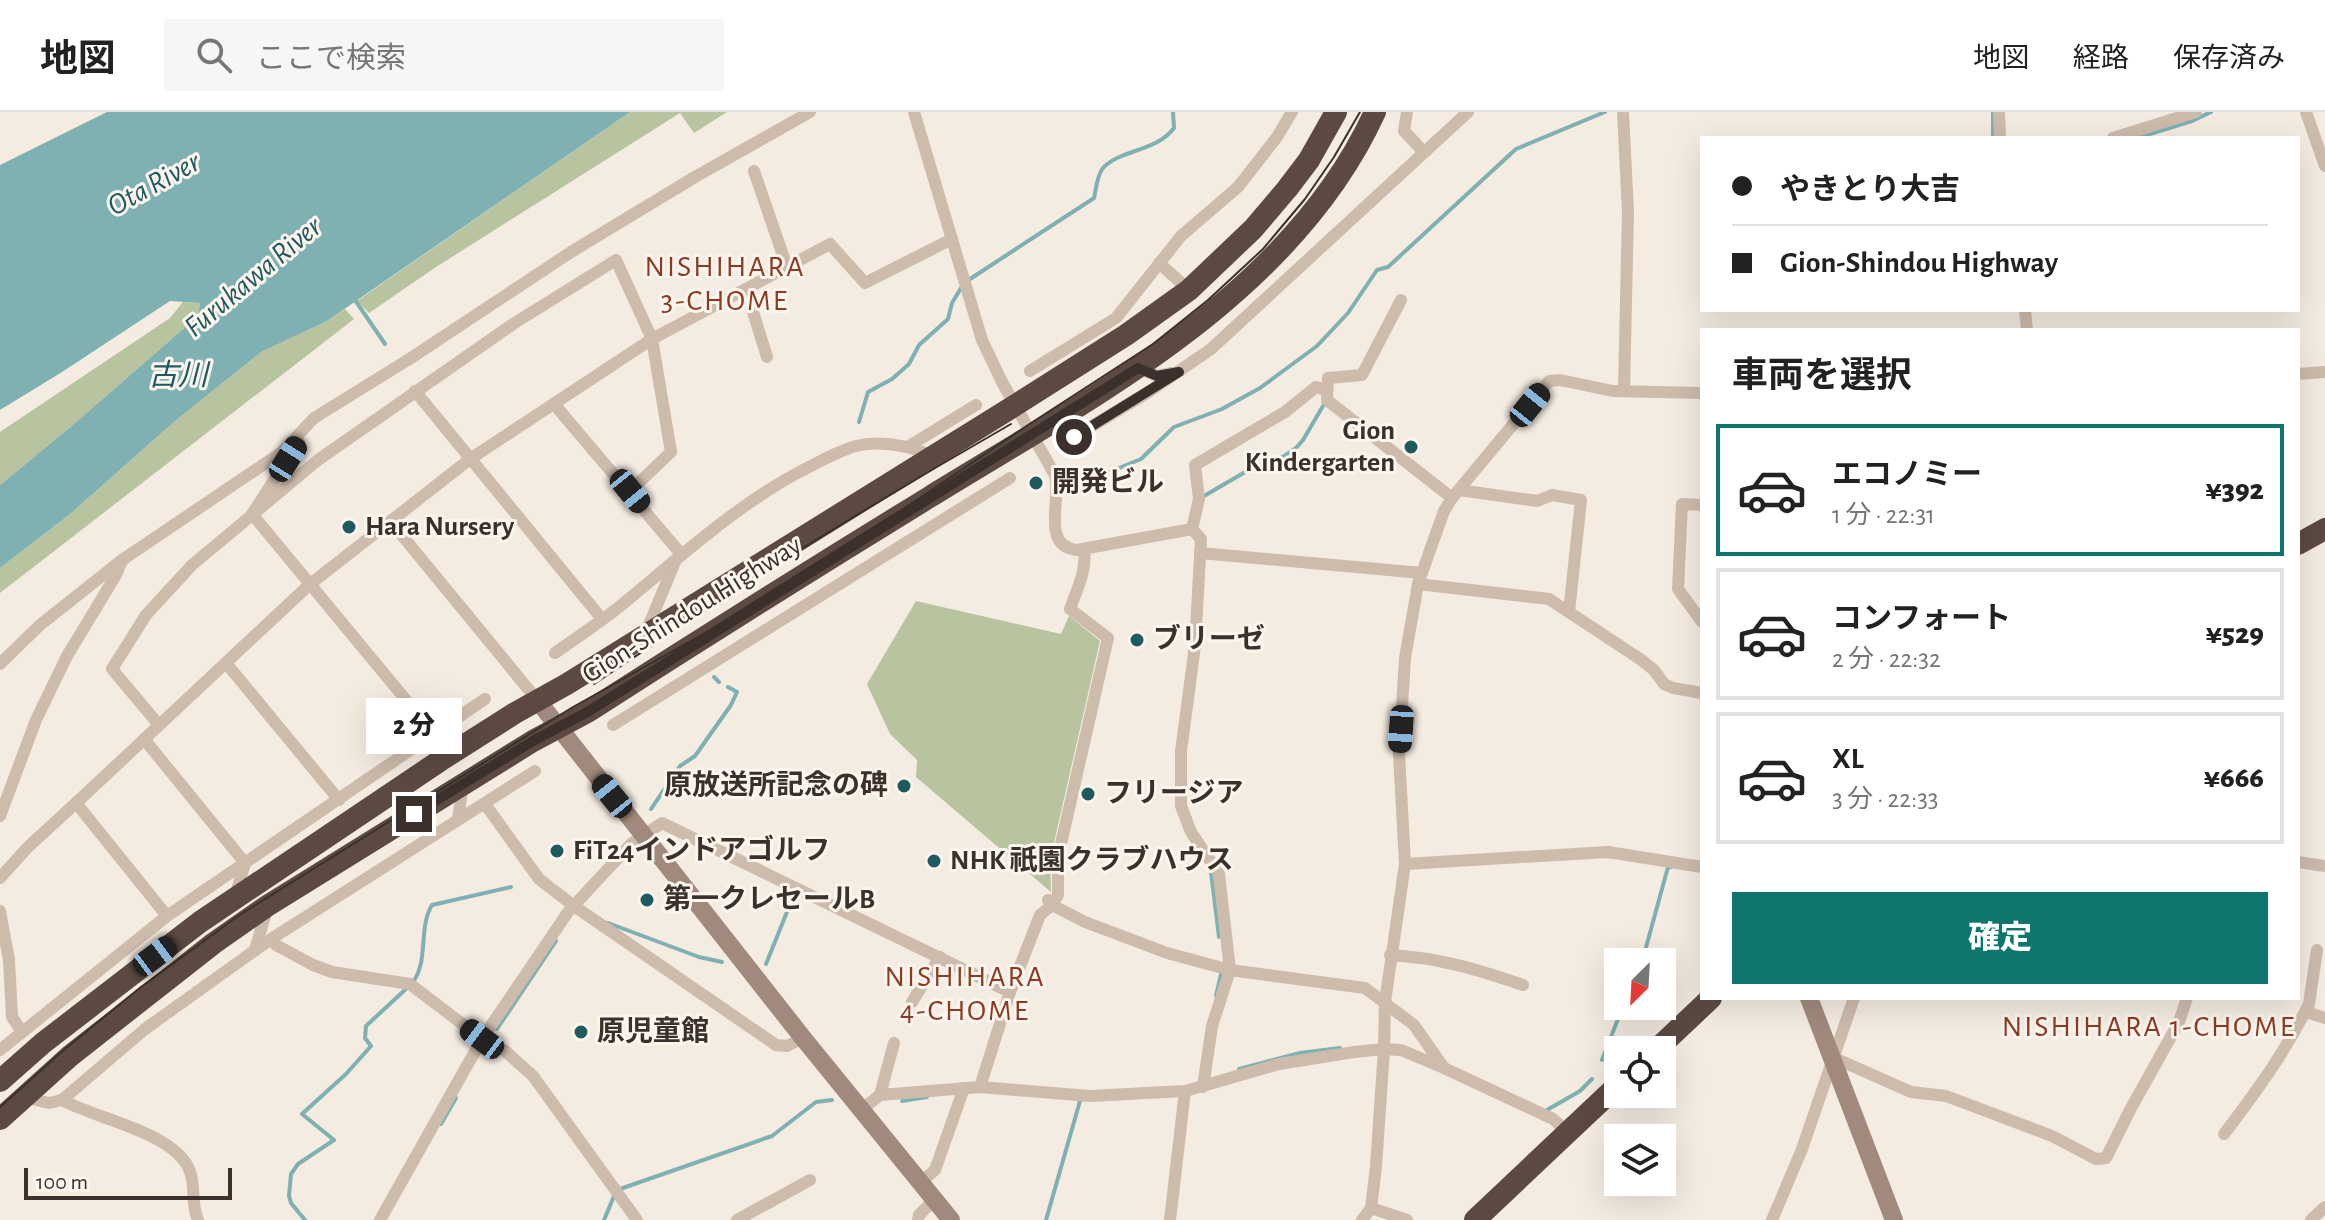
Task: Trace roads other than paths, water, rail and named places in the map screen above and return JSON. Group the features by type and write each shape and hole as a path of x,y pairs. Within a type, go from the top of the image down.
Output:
{"highway":[{"name":"Gion-Shindou Highway","path":"0,1081 43,1043 200,922 441,760 1014,406 1126,335 1189,290 1253,229 1287,189 1309,160 1336,112"},
{"name":"Gion-Shindou Highway","path":"0,1119 94,1037 214,943 267,906 463,784 589,711 1138,368 1233,295 1269,260 1307,218 1337,178 1372,119"},
{"path":"2300,543 2325,529"},
{"path":"1671,1036 1709,1000"},
{"path":"1475,1220 1604,1098"}],"street":[{"path":"0,664 40,625 122,560 282,452 314,418 596,237 810,112"},
{"path":"914,112 982,340 1014,406 1057,481 1057,538 1071,549 1084,549 1192,529"},
{"path":"1030,371 1116,318 1181,236 1238,187 1277,137 1292,112"},
{"path":"1407,112 1404,131 1424,152"},
{"path":"1074,437 1211,349 1468,112"},
{"path":"1623,112 1628,212 1624,391"},
{"path":"1999,112 2000,136"},
{"path":"2119,136 2196,112"},
{"path":"2306,112 2325,166"},
{"path":"754,171 787,267"},
{"path":"0,878 28,847 309,585 470,459 652,339 830,244 865,283 952,239"},
{"path":"159,725 112,669 146,615 183,575 318,460 513,324 616,260 652,339 671,452 630,491"},
{"path":"1159,263 1189,290"},
{"path":"746,289 767,357"},
{"path":"1401,300 1362,375 1328,378 1327,400 1456,494 1537,501 1552,495 1581,500 1569,612"},
{"path":"1138,368 1157,376 1179,372"},
{"path":"2300,374 2325,372"},
{"path":"1362,1220 1371,1208 1376,1167 1385,1002 1405,864 1399,754 1405,658 1420,579 1444,511 1549,381 1560,380 1613,391 1700,393"},
{"path":"1192,529 1199,499 1195,465 1285,412 1316,387 1326,390"},
{"path":"415,391 602,619"},
{"path":"554,404 630,491 679,556"},
{"path":"909,446 976,405"},
{"path":"252,514 314,418"},
{"path":"555,653 771,487 824,459 868,445 909,446 933,456"},
{"path":"613,725 1010,478"},
{"path":"941,520 950,484"},
{"path":"1700,505 1682,504 1678,589 1700,619"},
{"path":"252,514 435,735"},
{"path":"391,522 538,701 803,1038 951,1220"},
{"path":"1192,529 1201,539 1195,646 1181,751 1181,806 1191,832 1219,874 1230,970 1212,1026 1203,1087"},
{"path":"980,1087 1010,992 1040,915 1058,895 1058,857 1108,638 1070,609 1086,561 1084,549"},
{"path":"1200,553 1420,579 1549,599 1640,659 1654,670 1664,684 1700,693"},
{"path":"644,637 679,556"},
{"path":"0,816 42,707 67,656 122,560"},
{"path":"677,654 709,664"},
{"path":"226,663 339,800"},
{"path":"0,1050 167,916 485,699"},
{"path":"144,739 245,863"},
{"path":"411,751 441,760"},
{"path":"23,1097 49,1103 62,1100 145,1029 255,950 535,771"},
{"path":"458,819 463,784"},
{"path":"76,803 167,916"},
{"path":"485,804 539,879 574,906 776,1045 787,1046 803,1038"},
{"path":"380,1220 482,1039 574,906 631,844 662,823 1010,992"},
{"path":"1405,864 1608,852 1700,867"},
{"path":"2300,862 2325,866"},
{"path":"235,900 245,863"},
{"path":"1049,902 1085,922 1167,953 1230,970 1365,988 1414,1025 1444,1068"},
{"path":"255,950 267,906"},
{"path":"0,911 9,960 12,1017 22,1032"},
{"path":"271,939 276,945 332,972 410,984 482,1039 504,1050 533,1076 637,1220"},
{"path":"2224,1134 2271,1071 2306,1012 2317,950"},
{"path":"1390,955 1461,965 1523,985"},
{"path":"912,1002 940,957"},
{"path":"2300,978 2313,981"},
{"path":"1810,1000 1894,1220"},
{"path":"1772,1220 1802,1149 1853,1000"},
{"path":"1832,1057 1911,1092 1946,1096 2052,1136 2096,1159 2106,1158 2179,1022 2186,1000"},
{"path":"2306,1012 2325,1018"},
{"path":"880,1095 894,1043"},
{"path":"861,1110 880,1095 980,1087 1090,1096 1185,1091 1279,1064 1384,1049 1401,1050 1444,1068 1553,1119 1568,1132"},
{"path":"921,1182 935,1170 964,1088"},
{"path":"1170,1220 1185,1091"},
{"path":"62,1100 77,1109 157,1138 176,1151 188,1167 198,1220"},
{"path":"737,1220 810,1180"},
{"path":"918,1220 935,1199"},
{"path":"2311,1220 2325,1207"},
{"path":"1371,1208 1407,1220"}],"water":[{"path":"107,112 630,112 327,321 261,352 175,421 70,514 0,568 0,485 198,316 200,303 170,301 0,410 0,165"}],"waterway":[{"path":"970,279 1094,198 1103,168 1119,157 1167,136 1174,128 1173,112"},
{"path":"1061,492 1141,459 1174,427 1222,409 1260,388 1317,346 1348,313 1377,270 1388,267 1516,149 1605,112"},
{"path":"1993,112 1993,136"},
{"path":"2143,136 2211,112"},
{"path":"859,422 868,392 892,379 909,364 919,345 948,319 952,303 961,288"},
{"path":"355,300 385,344"},
{"path":"1204,496 1252,468 1283,457 1296,448 1323,406"},
{"path":"714,677 719,682"},
{"path":"651,809 680,766 695,756 731,705 737,692 728,687"},
{"path":"1646,948 1668,867 1671,867"},
{"path":"1211,872 1219,937"},
{"path":"413,982 421,964 425,924 432,905 511,887"},
{"path":"766,964 795,892"},
{"path":"608,923 699,957 722,962"},
{"path":"497,1029 556,941"},
{"path":"1216,996 1221,974"},
{"path":"305,1220 291,1203 291,1174 298,1164 334,1140 302,1114 371,1046 365,1038 366,1026 407,988"},
{"path":"1602,1060 1618,1020"},
{"path":"1239,1069 1300,1053 1340,1048"},
{"path":"1547,1110 1580,1091 1592,1079"},
{"path":"902,1101 927,1097"},
{"path":"441,1124 456,1098"},
{"path":"620,1189 772,1136 816,1102 832,1100"},
{"path":"1046,1220 1080,1101"},
{"path":"604,1220 614,1196"}],"tram line":[{"path":"0,1107 141,987 241,914 573,707 705,633 914,502 1153,344 1208,300 1263,249 1305,199 1360,112"},
{"path":"594,684 800,550 1011,424"}],"place":[{"name":"Gion Kindergarten","path":"1411,447"},
{"name":"開発ビル","path":"1036,483"},
{"name":"Hara Nursery","path":"349,527"},
{"name":"ブリーゼ","path":"1137,640"},
{"name":"原放送所記念の碑","path":"904,786"},
{"name":"フリージア","path":"1088,794"},
{"name":"FiT24インドアゴルフ","path":"557,851"},
{"name":"NHK 祇園クラブハウス","path":"934,861"},
{"name":"第一クレセールB","path":"647,900"},
{"name":"原児童館","path":"581,1032"}],"district":[{"name":"NISHIHARA 3-CHOME","path":"725,284"},
{"name":"NISHIHARA 4-CHOME","path":"965,994"},
{"name":"NISHIHARA 1-CHOME","path":"2149,1027"}],"water label":[{"name":"Ota River","path":"154,184"},
{"name":"Furukawa River","path":"253,277"},
{"name":"古川","path":"178,376"}]}
